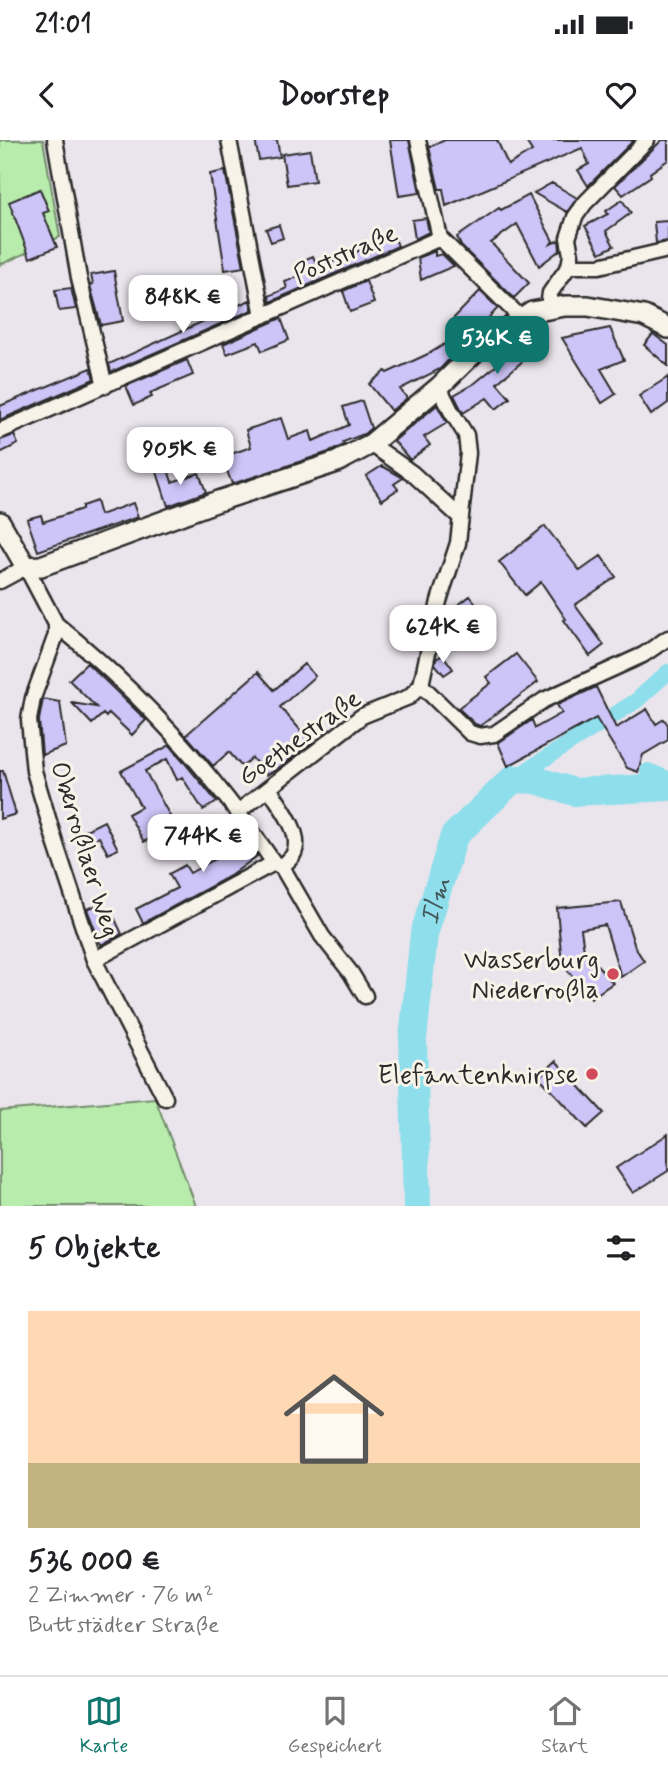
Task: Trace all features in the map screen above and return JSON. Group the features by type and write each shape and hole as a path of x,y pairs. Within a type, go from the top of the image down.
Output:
{"main road":[{"path":"0,523 26,568 41,566 218,501 337,462 372,444 439,387 478,349 521,318 548,308 588,306 610,309 644,316 668,328"}],"street":[{"path":"55,140 79,278 105,387"},
{"path":"229,140 263,316"},
{"path":"418,140 440,238 521,318"},
{"path":"548,308 550,293 569,266 571,255 568,238 575,217 585,203 648,140"},
{"name":"Poststraße","path":"0,431 440,238"},
{"path":"569,266 599,266 668,250"},
{"path":"439,387 466,435 468,453 458,544 439,601 421,685 470,733 480,736 494,734 544,700 643,655 668,638"},
{"path":"372,444 412,473 461,519"},
{"path":"0,581 26,568 57,624 146,705 239,811 365,996"},
{"name":"Oberroßlaer Weg","path":"57,624 56,635 33,698 29,720 41,796 94,960 165,1098"},
{"name":"Goethestraße","path":"239,811 362,716 409,697 421,685"},
{"path":"94,960 278,865 294,853 297,841 294,830 269,788"}],"green space":[{"path":"0,140 43,140 60,237 0,265"},
{"path":"155,1098 196,1206 0,1206 0,1111"}],"building":[{"path":"255,140 277,140 280,157 259,160"},
{"path":"390,140 409,140 420,193 399,196"},
{"path":"445,140 497,140 508,165 532,151 525,140 634,140 588,186 578,170 589,164 582,148 446,206 429,147"},
{"path":"662,140 668,140 668,160 650,173 651,176 623,195 615,186"},
{"path":"310,150 315,181 287,185 282,154"},
{"path":"225,171 244,267 225,270 210,174"},
{"path":"552,183 577,198 567,212 534,193"},
{"path":"40,189 49,211 43,213 57,247 30,258 9,202"},
{"path":"529,195 553,241 551,244 559,240 560,250 539,266 517,224 491,243 529,283 514,298 461,246 457,237 499,208 501,210"},
{"path":"622,200 631,213 606,231 614,246 600,253 585,226 608,214 606,211"},
{"path":"426,218 429,232 415,239 412,220"},
{"path":"668,221 668,241 656,243 654,222"},
{"path":"279,225 283,238 271,242 266,229"},
{"path":"394,236 398,246 270,302 269,296 287,288 285,282 304,274 299,262 313,256 318,268"},
{"path":"435,251 435,256 442,254 454,266 421,280 418,258"},
{"path":"114,271 123,321 101,325 90,285 93,284 91,275"},
{"path":"366,281 374,303 350,312 343,291"},
{"path":"71,288 76,309 59,311 55,290"},
{"path":"480,291 498,308 440,369 400,389 407,398 391,411 369,384 385,371 387,373 430,353 461,334 450,322"},
{"path":"250,300 252,310 111,372 109,364"},
{"path":"281,318 289,340 262,351 258,342 227,354 223,344"},
{"path":"610,328 624,360 601,369 616,394 602,403 562,338"},
{"path":"523,333 537,349 497,383 510,398 496,409 487,398 463,413 454,395 475,383 503,360 496,351"},
{"path":"653,334 668,345 668,366 644,345"},
{"path":"187,360 193,375 150,393 152,397 134,405 126,386"},
{"path":"91,368 94,379 0,420 0,406"},
{"path":"668,377 668,403 651,415 639,396"},
{"path":"362,401 371,428 364,434 343,442 344,445 332,451 232,484 222,457 251,447 246,430 281,418 288,439 310,431 313,441 349,425 343,407"},
{"path":"437,405 447,423 424,437 430,445 410,460 394,441"},
{"path":"14,435 18,444 0,453 0,440"},
{"path":"219,437 223,449 201,456 197,444"},
{"path":"167,466 172,482 199,473 206,492 168,506 156,469"},
{"path":"382,466 403,478 394,484 398,489 382,500 366,476"},
{"path":"96,501 100,515 133,503 138,517 38,551 27,519 41,515 43,522 82,509 82,506"},
{"path":"545,526 580,571 601,556 616,577 575,605 604,645 590,656 541,582 525,595 499,562"},
{"path":"470,596 482,611 465,624 453,609"},
{"path":"516,654 538,682 480,726 475,724 458,708 491,683 486,677"},
{"path":"443,655 453,669 444,675 435,664 436,659"},
{"path":"87,663 146,720 132,735 109,713 106,717 103,714 92,724 72,703 96,707 69,680"},
{"path":"304,664 315,676 280,707 312,743 277,769 267,775 252,758 242,767 229,752 213,766 186,735 258,672 274,690"},
{"path":"596,687 616,728 647,709 656,724 664,719 668,725 668,740 643,755 638,772 627,768 596,718 508,766 498,743 532,720 535,728 562,713 557,705"},
{"path":"43,699 60,702 66,746 42,755 39,720"},
{"path":"170,745 217,802 203,810 182,777 177,780 167,759 145,771 175,825 144,842 128,814 141,807 121,771"},
{"path":"0,771 3,771 16,814 0,819"},
{"path":"231,819 257,856 230,876 143,923 136,909 177,888 169,874 185,865 190,873 233,849 219,828"},
{"path":"104,821 118,849 108,854 99,837 85,844 80,833"},
{"path":"621,902 635,947 644,961 621,977 605,925 581,929 584,950 613,983 591,998 562,964 557,908"},
{"path":"102,903 109,921 115,919 122,934 101,945 87,909"},
{"path":"556,1061 604,1113 587,1128 539,1077"},
{"path":"668,1134 668,1171 633,1193 616,1168"}],"waterway":[{"path":"513,779 636,701 668,672"},
{"path":"648,771 668,779"},
{"name":"Ilm","path":"417,1206 413,1039 424,934 454,836 513,779 536,780 574,792 668,787"}],"place":[{"name":"Wasserburg Niederroßla","path":"613,974"},
{"name":"Elefantenknirpse","path":"592,1074"}]}
